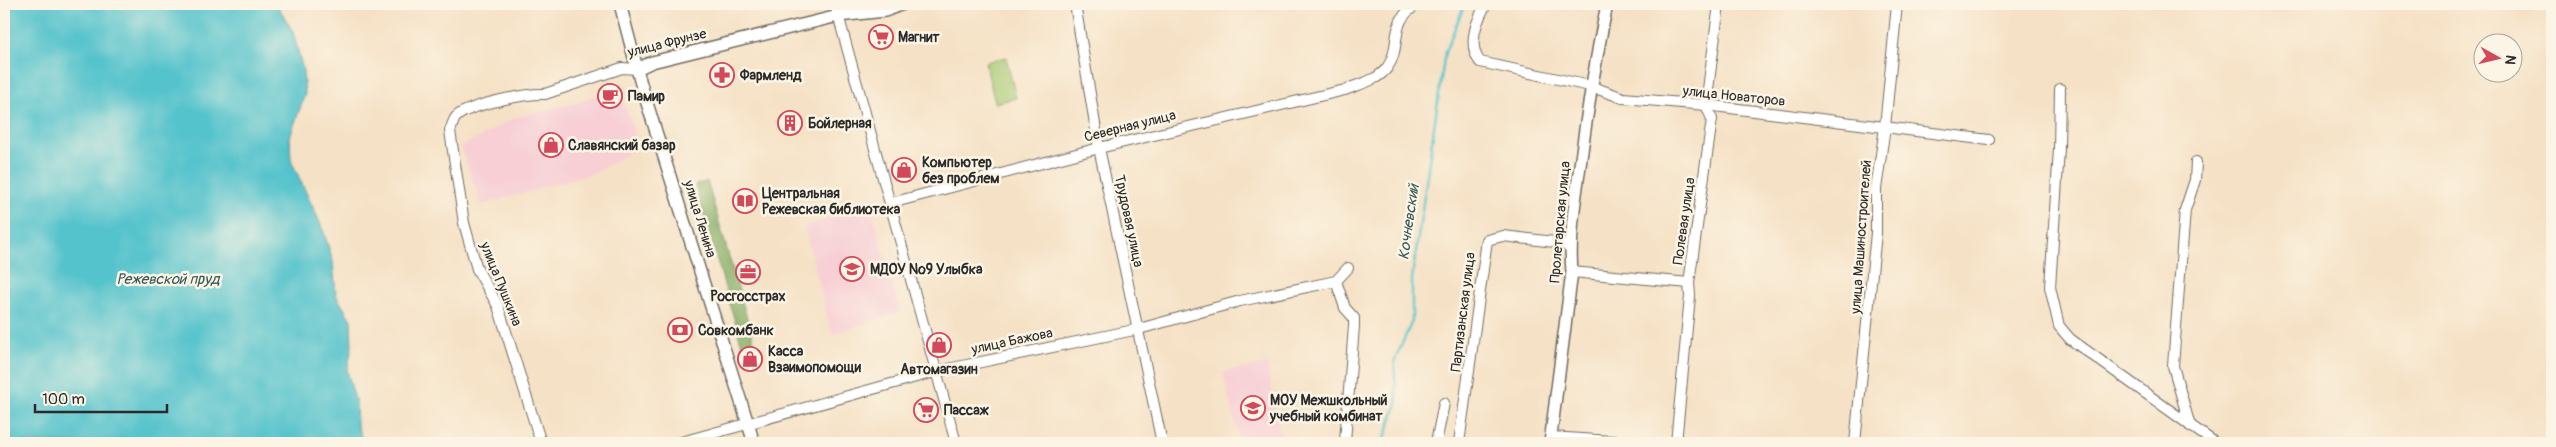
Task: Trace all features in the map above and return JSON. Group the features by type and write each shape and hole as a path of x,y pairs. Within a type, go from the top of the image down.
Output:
{"street":[{"name":"улица Ленина","path":"620,4 637,69 754,443"},
{"path":"835,4 938,371 956,443"},
{"name":"улица Фрунзе","path":"450,131 454,118 461,113 488,104 532,93 544,94 622,68 637,69 652,62 838,16 885,11 903,4"},
{"name":"Трудовая улица","path":"1075,4 1099,148 1162,443"},
{"name":"Северная улица","path":"891,203 1099,148 1345,90 1376,78 1388,67 1400,20 1408,9 1418,4"},
{"name":"улица Новаторов","path":"1486,4 1479,16 1474,43 1474,54 1480,62 1590,86 1623,98 1706,105 1989,140"},
{"name":"Пролетарская улица","path":"1551,440 1572,272 1570,249 1590,86 1607,4"},
{"name":"Полевая улица","path":"1676,443 1690,296 1689,283 1712,119 1706,105 1719,4"},
{"name":"улица Машиностроителей","path":"1855,443 1876,233 1876,189 1885,127 1897,4"},
{"path":"2060,89 2059,149 2050,287 2059,326 2070,340 2215,443"},
{"name":"улица Пушкина","path":"450,131 464,222 477,269 498,306 541,443"},
{"path":"2190,426 2173,366 2185,210 2195,180 2196,162"},
{"name":"Партизанская улица","path":"1459,443 1487,240 1503,236 1563,243 1570,249"},
{"path":"1345,441 1354,318 1345,308 1336,282 1348,268"},
{"path":"1572,272 1689,283"},
{"name":"улица Бажова","path":"678,443 938,371 1139,329 1240,301 1336,282"},
{"path":"1436,443 1444,403"},
{"path":"1551,440 1643,443"}],"shaded area":[{"name":"Славянский базар","path":"618,87 639,147 594,173 482,205 460,146 514,118 576,103"},
{"name":"МДОУ №9 Улыбка","path":"871,208 901,312 832,334 804,226"},
{"name":"МОУ Межшкольный учебный комбинат","path":"1267,364 1282,443 1240,443 1223,372"}],"green space":[{"path":"1006,57 1016,98 995,103 985,62"},
{"path":"707,181 754,342 742,346 695,185"}],"water":[{"name":"Режевской пруд","path":"4,4 277,4 293,32 303,70 305,94 290,137 291,160 322,227 333,261 336,295 351,320 352,347 347,371 356,403 357,426 364,443 4,443"}],"waterway":[{"name":"Кочневский","path":"1383,443 1397,404 1394,362 1412,321 1412,279 1445,52 1465,4"}],"place":[{"name":"Магнит","path":"881,37"},
{"name":"Фармленд","path":"722,75"},
{"name":"Памир","path":"610,96"},
{"name":"Бойлерная","path":"790,123"},
{"name":"Славянский базар","path":"551,145"},
{"name":"Компьютер без проблем","path":"904,170"},
{"name":"Центральная Режевская библиотека","path":"745,201"},
{"name":"МДОУ №9 Улыбка","path":"852,269"},
{"name":"Росгосстрах","path":"748,272"},
{"name":"Совкомбанк","path":"680,330"},
{"name":"Автомагазин","path":"939,345"},
{"name":"Касса Взаимопомощи","path":"750,359"},
{"name":"МОУ Межшкольный учебный комбинат","path":"1253,408"},
{"name":"Пассаж","path":"926,410"}]}
